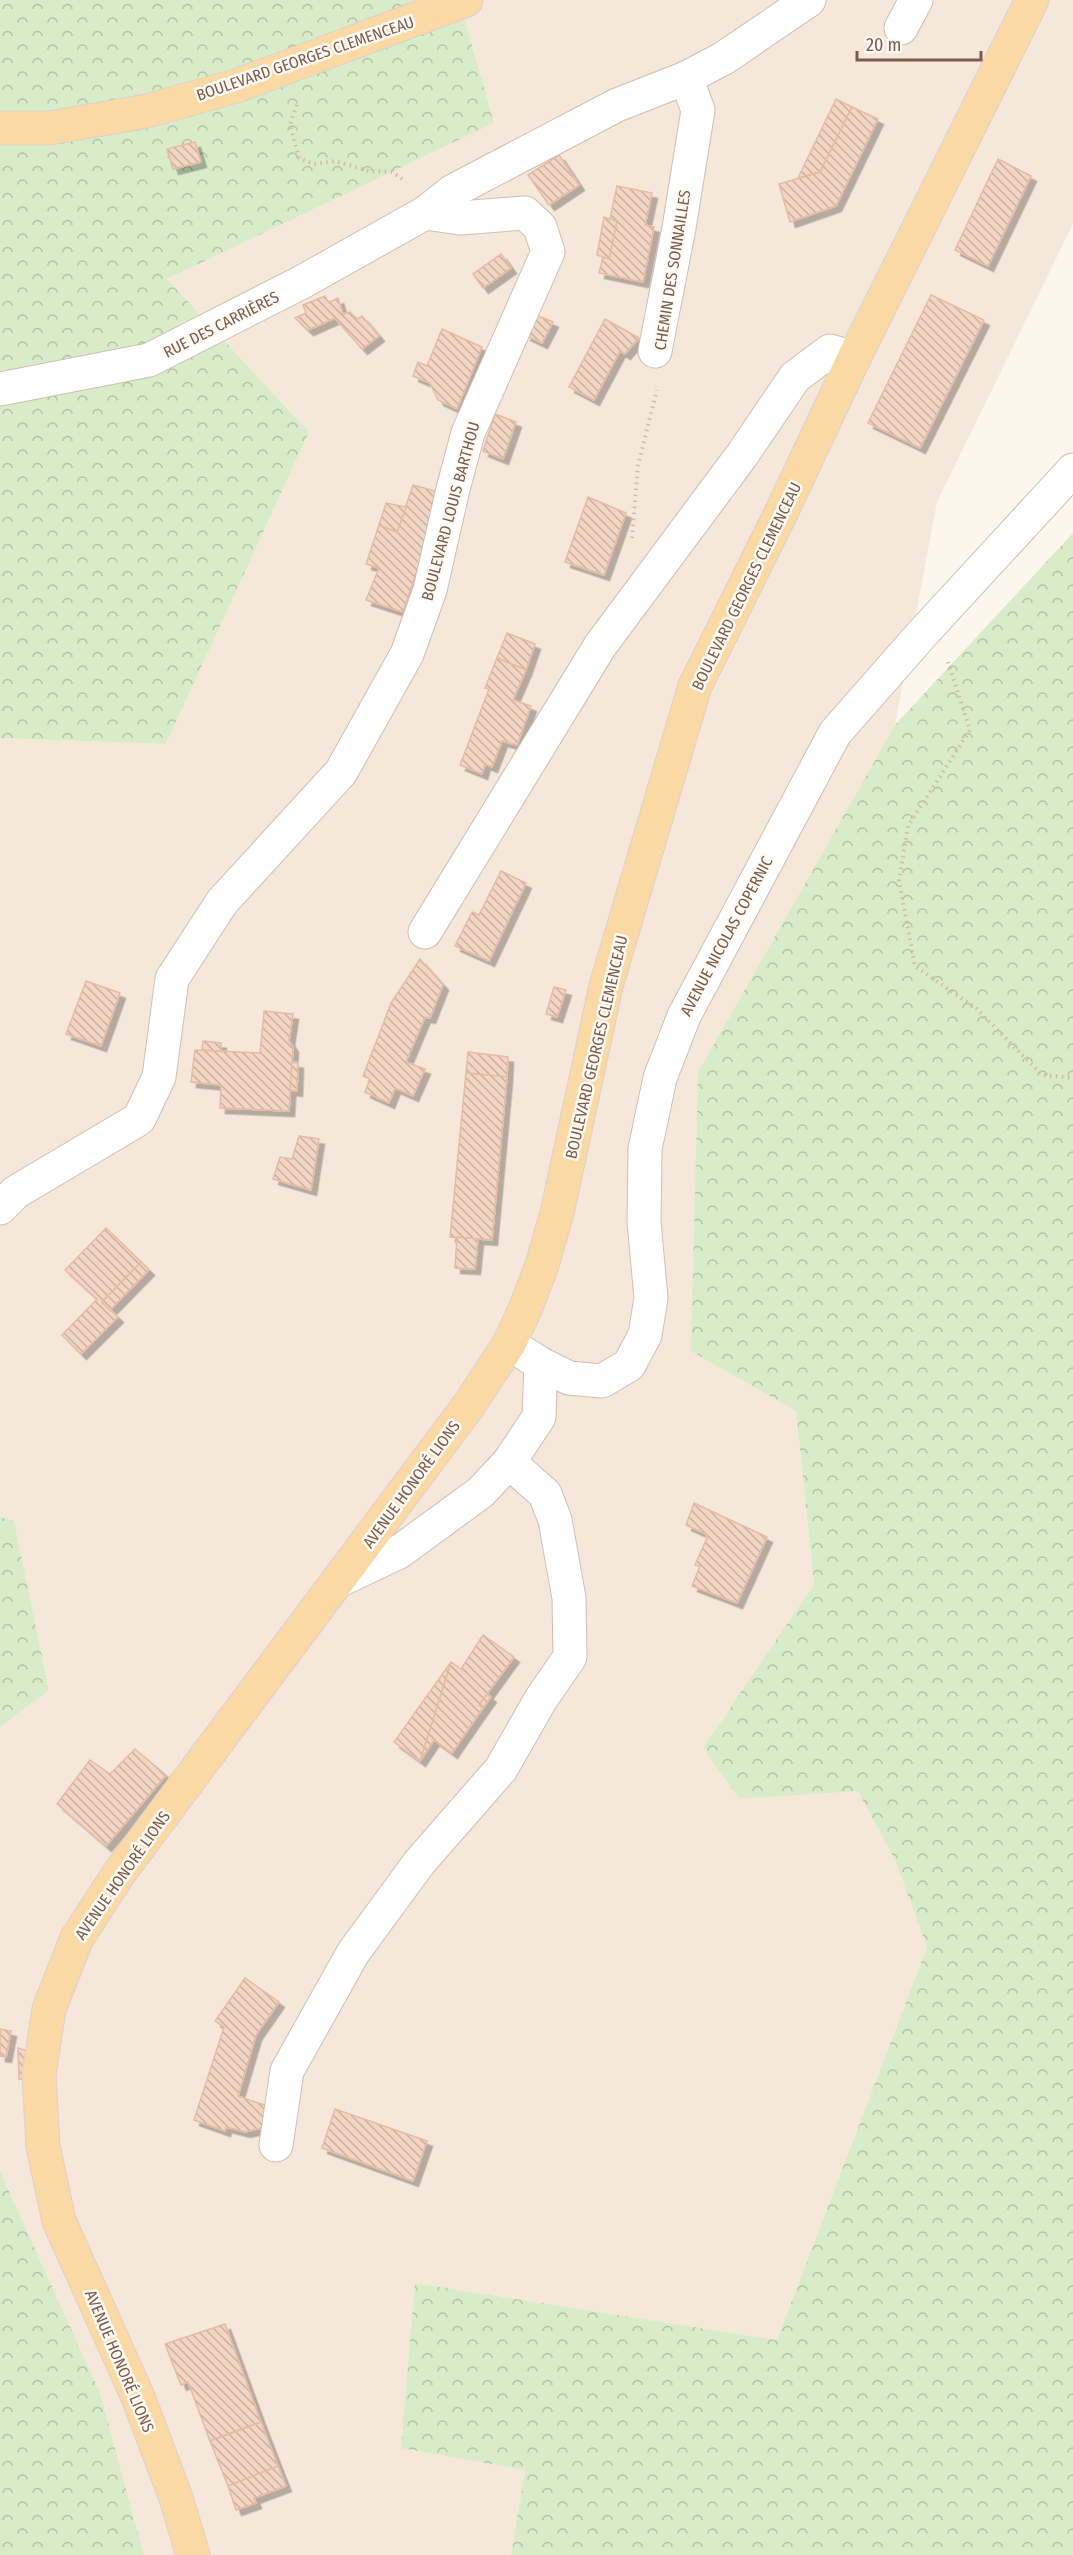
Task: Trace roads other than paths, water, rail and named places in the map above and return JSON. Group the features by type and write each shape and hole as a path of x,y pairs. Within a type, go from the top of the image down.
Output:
{"main road":[{"name":"BOULEVARD GEORGES CLEMENCEAU","path":"0,129 50,128 159,107 239,85 466,0"},
{"name":"BOULEVARD GEORGES CLEMENCEAU","path":"509,1344 526,1307 558,1213 606,986 695,686 781,513 854,358 1032,0"},
{"name":"AVENUE HONORÉ LIONS","path":"193,2555 176,2498 138,2397 59,2221 43,2146 39,2075 49,2009 77,1938 120,1872 469,1405 509,1344"}],"street":[{"path":"425,213 453,192 617,105 686,78 724,58 809,0"},
{"path":"900,28 916,0"},
{"name":"CHEMIN DES SONNAILLES","path":"655,351 679,228 698,110 686,78"},
{"name":"RUE DES CARRIÈRES","path":"0,389 149,360 302,282 425,213"},
{"name":"BOULEVARD LOUIS BARTHOU","path":"0,1208 16,1192 139,1119 159,1077 172,979 222,902 341,772 407,654 430,590 468,433 548,252 540,227 525,213 460,218 425,213"},
{"path":"425,932 600,646 742,455 795,378 830,351 854,358"},
{"name":"AVENUE NICOLAS COPERNIC","path":"509,1344 569,1378 602,1381 628,1365 645,1335 651,1298 644,1222 645,1149 660,1078 684,1016 836,733 934,621 1073,470"},
{"path":"340,1580 399,1552 481,1492 510,1462 540,1417 541,1364"},
{"path":"276,2145 287,2071 353,1953 419,1863 501,1769 541,1699 570,1657 569,1598 555,1520 545,1494 510,1462"}]}
